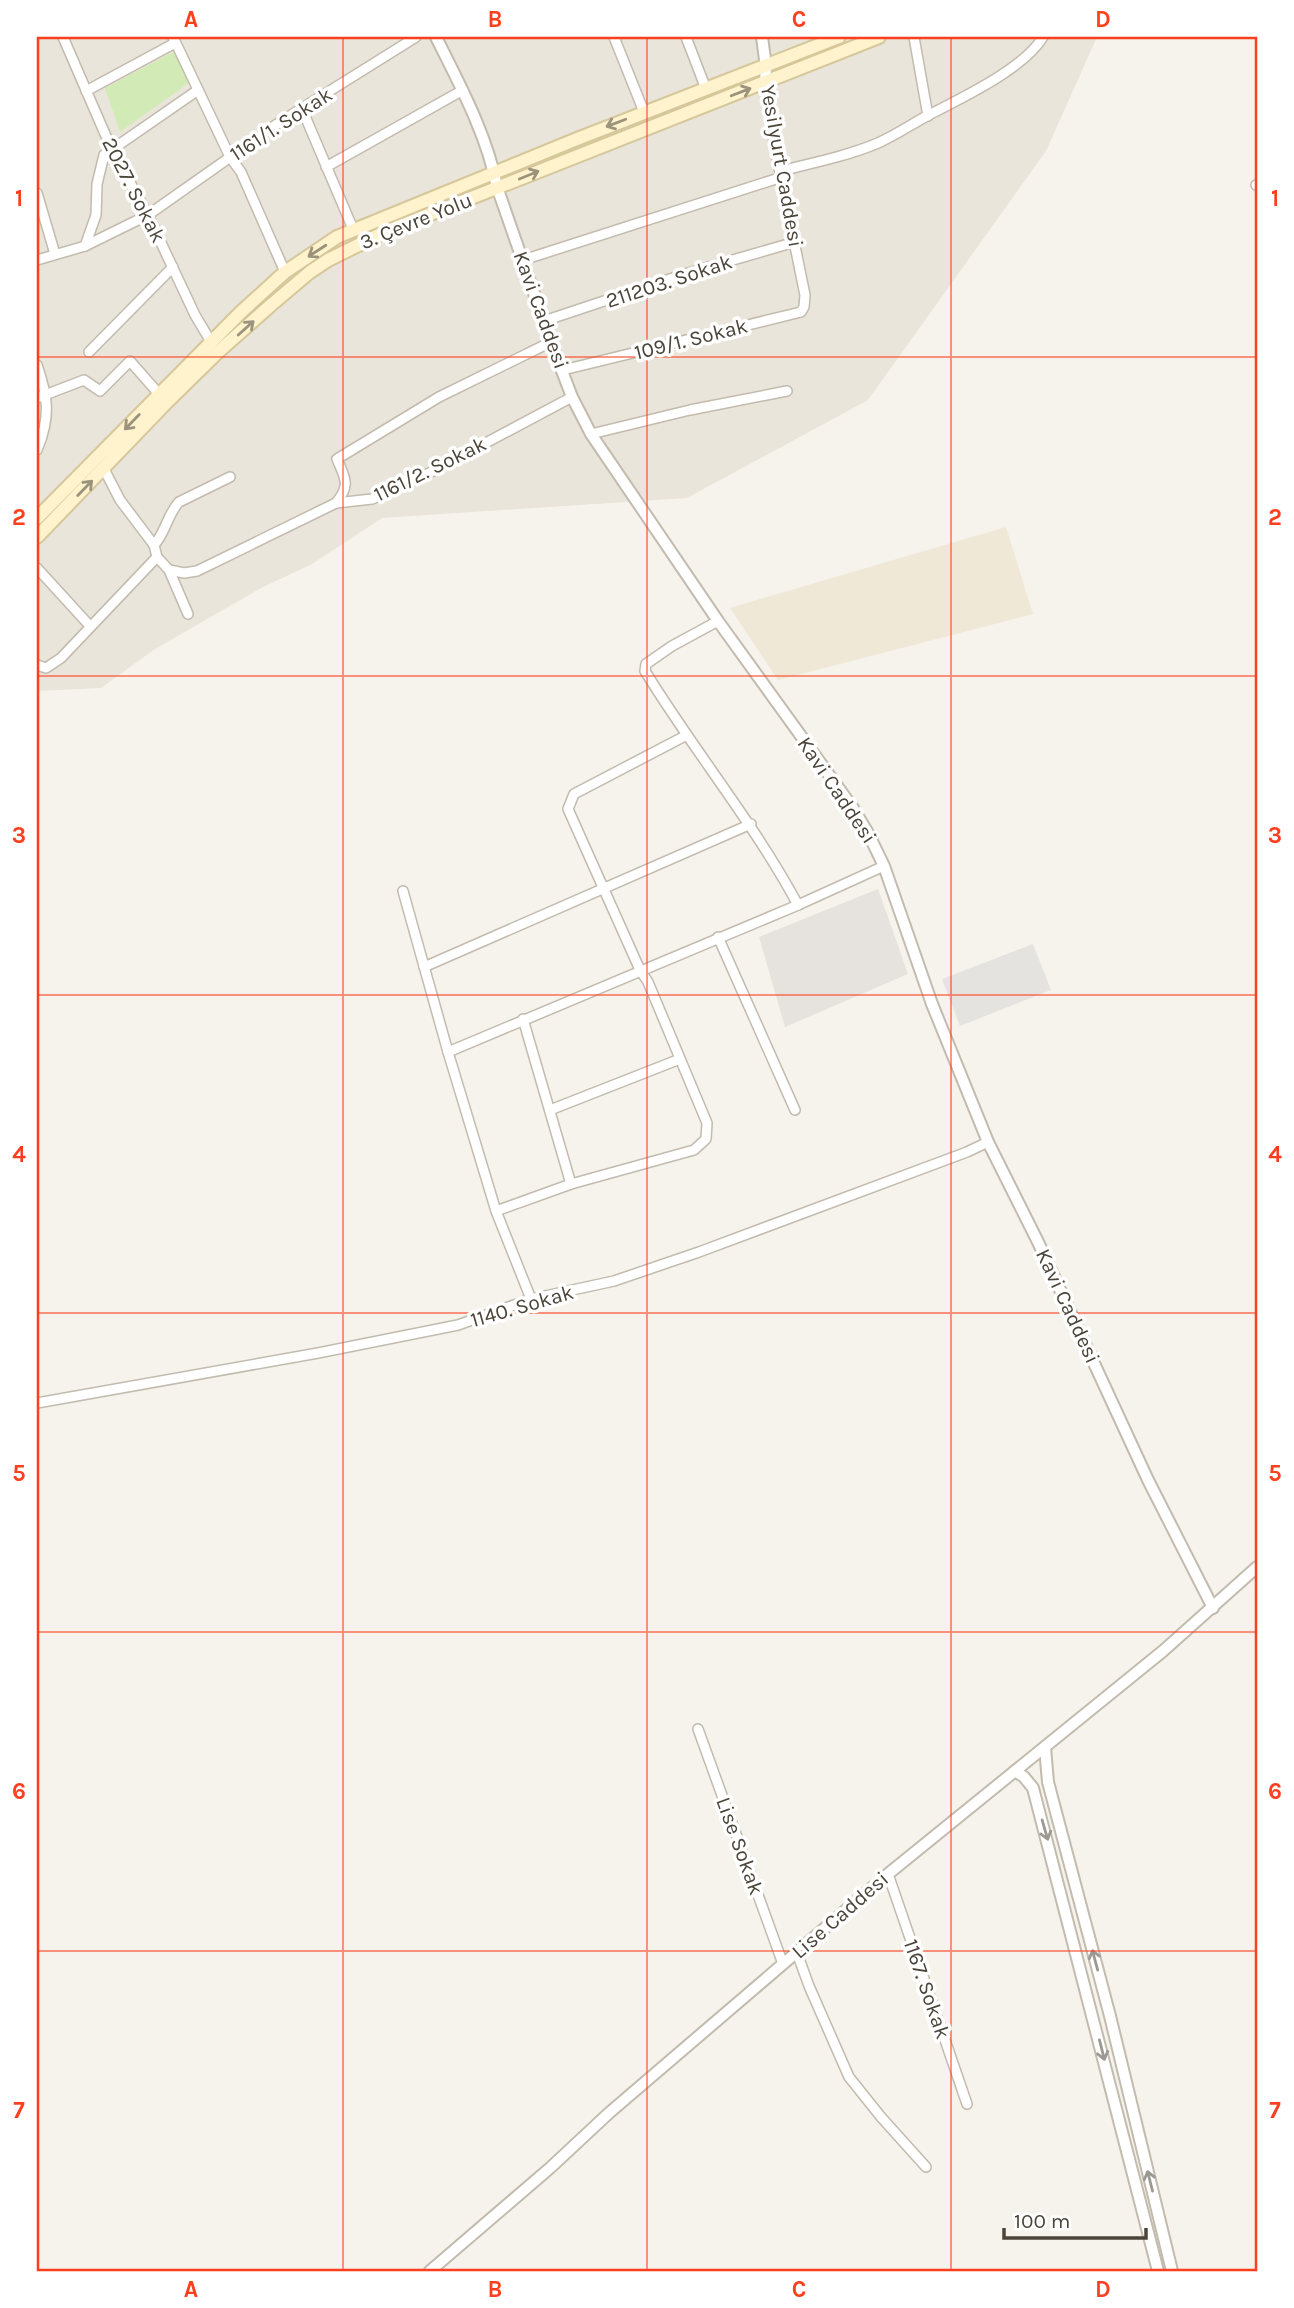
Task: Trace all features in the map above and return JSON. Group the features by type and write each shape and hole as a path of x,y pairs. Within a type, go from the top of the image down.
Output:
{"main road":[{"name":"3. Çevre Yolu","path":"37,518 211,342 285,272 353,229 839,37"},
{"name":"3. Çevre Yolu","path":"37,537 218,352 310,272 352,247 879,37"}],"street":[{"name":"2027. Sokak","path":"62,37 112,150 148,215 195,315 211,342"},
{"name":"1161/1. Sokak","path":"37,260 85,246 148,215 302,109 416,37"},
{"name":"Kavi Caddesi","path":"436,37 463,90 495,173 572,397 591,434 718,621 858,814 884,866 932,1004 988,1142 1038,1242 1148,1480 1213,1608"},
{"path":"614,37 644,112"},
{"path":"686,37 706,89"},
{"name":"Yesilyurt Caddesi","path":"762,37 765,83 805,295"},
{"path":"914,37 928,116"},
{"path":"523,260 878,142 1004,72 1038,45 1043,37"},
{"path":"86,91 174,40 230,157 240,172 285,272"},
{"path":"85,246 96,215 97,184 104,155 198,90"},
{"path":"326,167 463,90"},
{"path":"302,109 353,229"},
{"path":"37,192 55,254"},
{"name":"211203. Sokak","path":"544,321 688,273 794,242"},
{"path":"89,352 173,267"},
{"name":"109/1. Sokak","path":"563,370 801,312 805,295"},
{"path":"336,503 344,493 346,481 337,459 439,397 551,342"},
{"path":"37,398 84,380 100,391 130,361 159,394"},
{"path":"37,365 47,394 47,407 37,450"},
{"path":"591,434 690,410 787,391"},
{"name":"1161/2. Sokak","path":"169,570 184,573 197,571 336,503 372,499 572,397"},
{"path":"104,469 120,500 154,545 157,557 169,570 188,614"},
{"path":"154,545 162,536 178,502 230,477"},
{"path":"37,665 46,668 61,658 157,557"},
{"path":"37,568 90,626"},
{"path":"718,621 672,646 646,664 645,671 685,736 751,824 798,905"},
{"path":"496,1211 571,1184 694,1150 703,1142 708,1131 708,1123 648,982 603,888 568,804 574,794 685,736"},
{"path":"424,967 751,824"},
{"path":"447,1052 798,905 884,866"},
{"path":"403,891 447,1052 496,1211 531,1300"},
{"path":"718,937 795,1110"},
{"path":"523,1019 571,1184"},
{"path":"550,1110 680,1059"},
{"name":"1140. Sokak","path":"37,1403 458,1325 531,1300 614,1281 687,1256 988,1142"},
{"name":"Lise Caddesi","path":"430,2271 550,2168 609,2113 888,1874 1213,1608 1257,1567"},
{"name":"Lise Sokak","path":"698,1729 783,1964"},
{"path":"1045,1747 1048,1782 1110,2016 1172,2271"},
{"path":"1015,1772 1024,1777 1033,1788 1158,2271"},
{"name":"1167. Sokak","path":"888,1874 967,2104"},
{"path":"797,1953 849,2077 926,2167"}],"shaded area":[{"path":"37,37 1097,37 1046,151 868,400 687,498 382,518 312,564 261,588 155,649 101,688 37,691"},
{"path":"1006,527 1033,614 778,680 730,608"},
{"path":"878,889 908,974 785,1027 759,937"},
{"path":"1033,944 1051,990 960,1026 942,979"}],"green space":[{"path":"175,51 190,82 120,132 105,88"}]}
